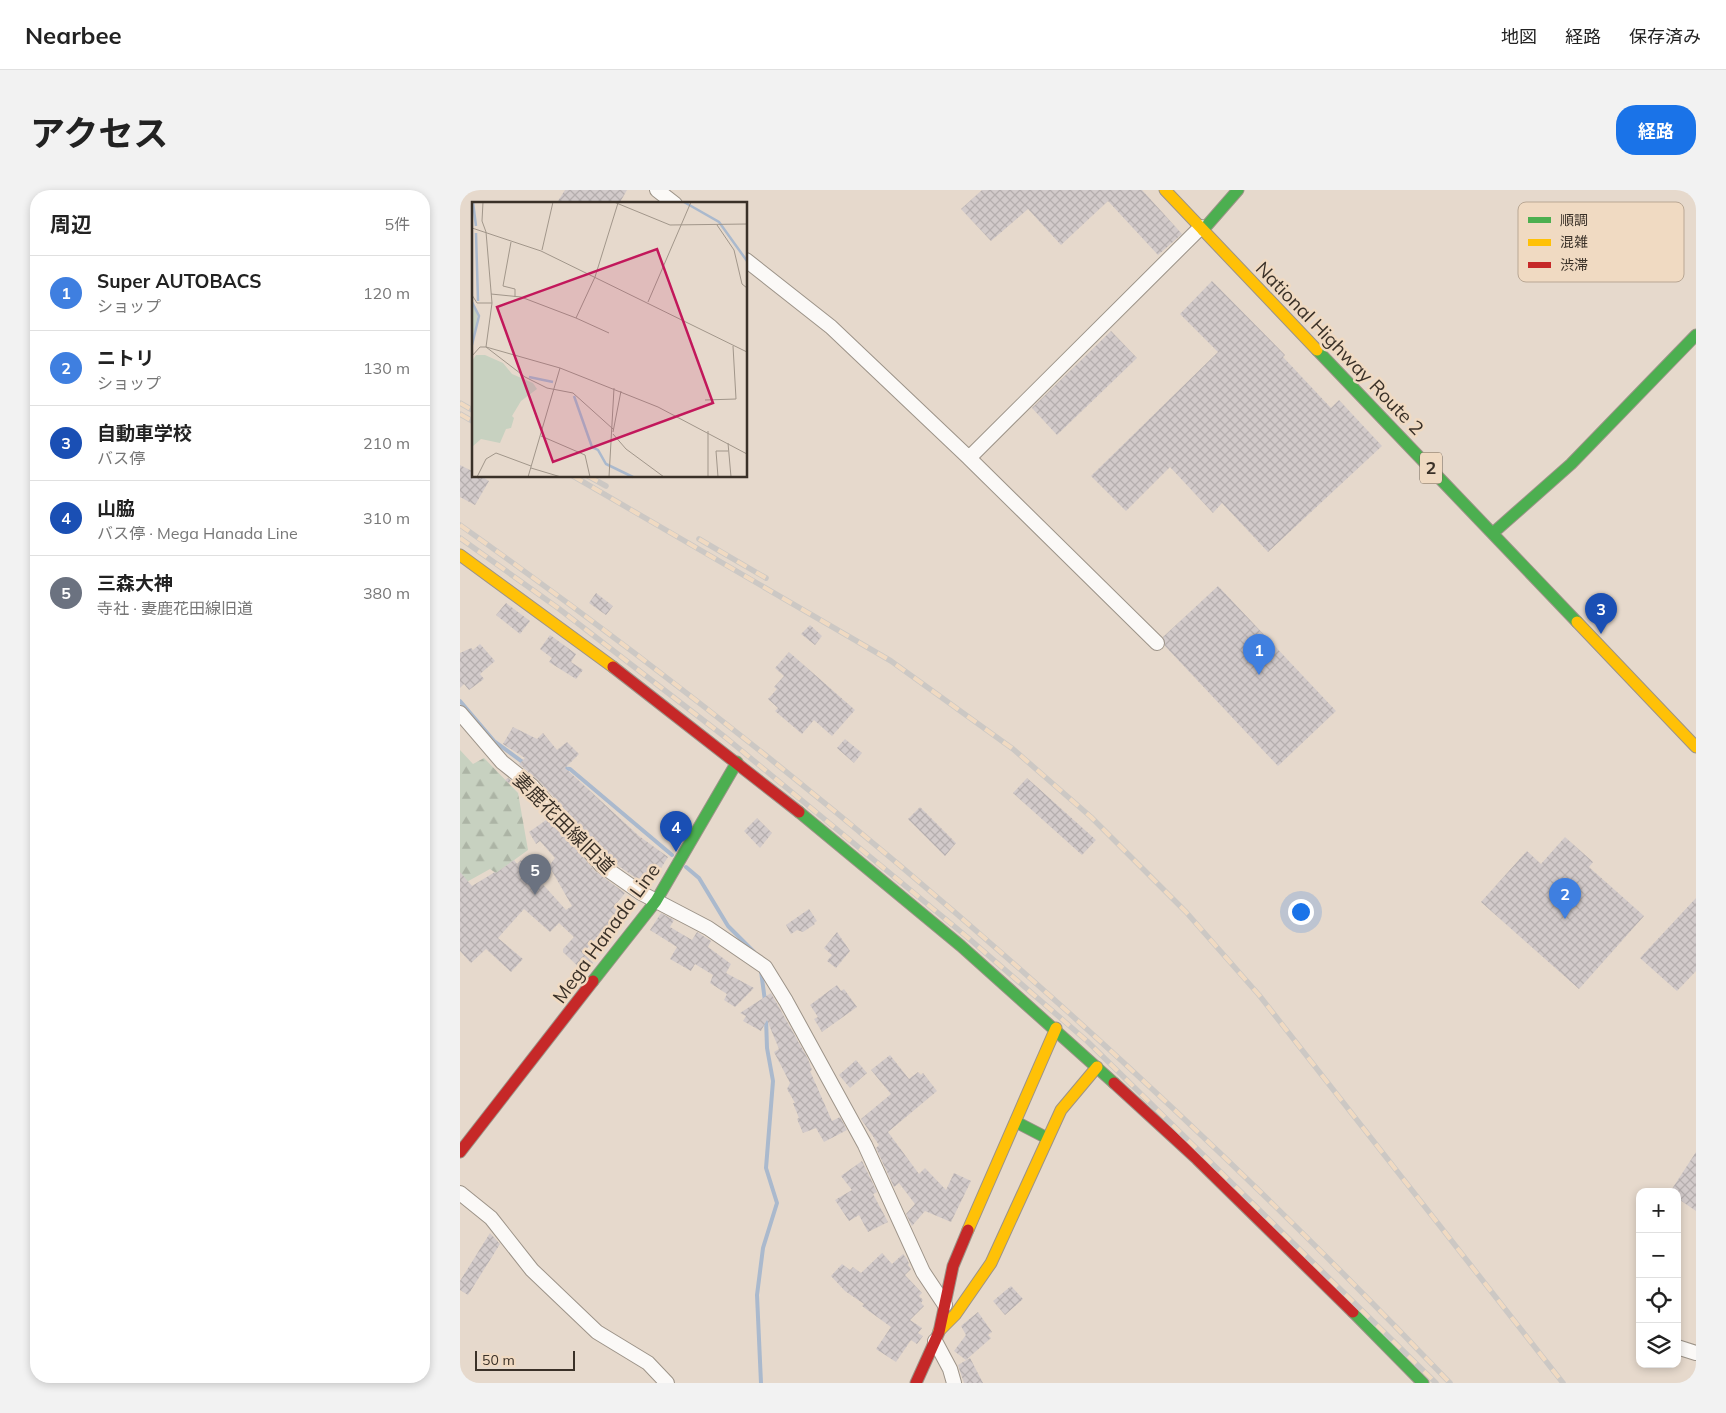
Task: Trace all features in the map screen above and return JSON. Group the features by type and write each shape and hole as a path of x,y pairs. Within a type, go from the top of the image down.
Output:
{"main road":[{"name":"National Highway Route 2","path":"1165,190 1696,747"},
{"path":"1202,229 1238,190"},
{"path":"1493,533 1571,464 1696,336"},
{"path":"460,555 542,613 737,762 903,895 1056,1028 1312,1269 1423,1383"},
{"name":"Mega Hanada Line","path":"460,1152 656,901 737,762"},
{"path":"916,1383 937,1336 953,1266 1056,1028"},
{"path":"937,1336 955,1315 991,1263 1061,1110 1097,1067"},
{"path":"1016,1122 1047,1138"}],"street":[{"path":"657,190 672,202"},
{"path":"969,458 1202,229"},
{"path":"748,262 831,327 969,458 1157,643"},
{"name":"妻鹿花田線旧道","path":"460,713 502,762 532,786 601,865 641,893 708,928 765,967 786,1001 865,1145 923,1272 945,1305"},
{"path":"460,1192 491,1218 532,1270 598,1332 648,1362 667,1383"},
{"path":"937,1336 954,1383"},
{"path":"1681,1348 1696,1353"}],"green space":[{"path":"460,750 473,764 484,758 518,793 528,850 496,873 490,869 463,884 460,880"}],"building":[{"path":"565,190 627,190 620,202 557,202"},
{"path":"982,190 1142,190 1182,234 1158,255 1108,201 1061,245 1028,209 991,241 961,209"},
{"path":"1212,281 1285,355 1283,357 1331,408 1339,400 1382,446 1268,552 1222,503 1213,513 1170,467 1126,511 1091,476 1218,352 1180,314"},
{"path":"1111,331 1137,358 1057,435 1032,408"},
{"path":"460,465 472,471 472,478 484,478 489,481 475,505 460,497"},
{"path":"1218,586 1336,711 1278,766 1165,646 1163,637"},
{"path":"596,593 613,606 606,615 589,603"},
{"path":"506,603 530,621 520,634 496,615"},
{"path":"810,625 822,636 815,645 801,634"},
{"path":"550,635 576,654 571,662 583,670 576,679 549,662 552,658 540,649"},
{"path":"480,644 495,661 480,674 484,679 469,690 464,684 460,688 460,653 471,648 473,650"},
{"path":"789,652 855,710 832,736 814,720 802,734 775,711 778,708 768,699 777,689 774,687 784,676 775,668"},
{"path":"513,727 537,739 543,733 557,750 567,742 579,754 565,768 639,836 668,857 649,887 607,858 538,780 519,764 525,758 503,744"},
{"path":"845,739 862,753 854,763 837,748"},
{"path":"508,778 521,789 519,791 505,780"},
{"path":"1027,778 1096,840 1082,855 1013,793"},
{"path":"920,807 956,843 945,856 908,819"},
{"path":"549,818 595,871 625,893 616,904 631,914 606,946 596,938 583,953 593,963 585,973 563,952 563,949 574,937 559,923 550,932 524,909 498,938 523,959 511,972 486,949 471,963 460,951 460,872 472,886 496,873 514,860 517,864 521,860 566,910 572,906 549,866 555,858 540,841 536,844 529,832"},
{"path":"757,818 772,833 760,848 744,831"},
{"path":"1565,837 1593,862 1589,867 1644,916 1579,989 1481,902 1527,851 1541,864"},
{"path":"1696,898 1696,971 1677,991 1640,958"},
{"path":"809,909 817,921 815,924 803,932 797,930 791,934 786,925"},
{"path":"661,913 674,920 670,927 692,940 697,932 711,941 708,947 731,964 726,973 754,988 735,1007 724,1000 727,994 710,983 713,975 695,964 691,971 670,959 677,947 650,930"},
{"path":"837,932 850,951 836,968 827,961 832,955 824,948"},
{"path":"837,985 841,991 844,989 857,1007 822,1032 814,1019 818,1017 810,1005"},
{"path":"771,993 808,1059 812,1070 810,1071 832,1121 840,1117 847,1130 824,1142 816,1128 803,1133 797,1119 799,1118 793,1103 795,1103 787,1089 790,1083 774,1052 779,1049 767,1020 761,1031 743,1021 746,1016 740,1013"},
{"path":"890,1055 909,1079 918,1072 921,1075 923,1073 937,1091 888,1132 919,1174 925,1168 946,1190 954,1173 971,1181 951,1222 925,1211 912,1226 906,1214 915,1204 899,1183 894,1187 876,1148 879,1145 861,1119 891,1094 871,1070"},
{"path":"856,1060 867,1073 850,1088 839,1075"},
{"path":"1696,1152 1696,1211 1681,1201 1681,1188 1673,1188"},
{"path":"862,1161 877,1192 873,1194 888,1222 868,1232 859,1215 849,1221 835,1200 852,1190 841,1176"},
{"path":"490,1233 500,1244 468,1295 460,1290 460,1281"},
{"path":"882,1253 892,1264 903,1254 907,1259 911,1269 905,1275 922,1293 919,1296 923,1300 921,1303 924,1306 910,1320 922,1328 918,1333 923,1336 917,1344 911,1340 896,1362 876,1349 891,1327 862,1306 864,1304 845,1291 831,1276 842,1264 850,1270 853,1267 861,1273"},
{"path":"1011,1286 1023,1299 1005,1315 993,1301"},
{"path":"978,1312 992,1332 988,1335 991,1338 966,1360 954,1351 966,1335 961,1326"},
{"path":"970,1358 983,1383 964,1383 958,1365"}],"waterway":[{"path":"460,701 494,741 524,763"},
{"path":"561,768 570,769 672,855"},
{"path":"686,867 699,878 728,926 754,952"},
{"path":"761,971 765,1001"},
{"path":"761,1383 757,1295 763,1248 777,1203 766,1168 773,1081 767,1048 766,1018"}],"railway":[{"path":"460,403 472,410"},
{"path":"460,414 472,421"},
{"path":"576,478 891,661 1013,749 1091,817 1186,912 1259,995 1563,1383"},
{"path":"592,478 606,486"},
{"path":"460,525 593,622 723,721 850,824 975,930 1098,1039 1218,1151 1335,1265 1450,1383"},
{"path":"460,538 558,608 725,737 966,936 1087,1041 1436,1383"},
{"path":"699,539 766,578"}],"traffic: fast":[{"path":"1203,230 1238,190"},
{"path":"1493,533 1571,464 1696,335"},
{"path":"1317,350 1577,622"},
{"path":"593,981 656,901 737,762"},
{"path":"799,812 961,946 1114,1083"},
{"path":"1016,1122 1047,1138"},
{"path":"1353,1312 1423,1383"}],"traffic: slow":[{"path":"1165,190 1317,350"},
{"path":"460,555 613,667"},
{"path":"1577,622 1696,747"},
{"path":"968,1230 1056,1028"},
{"path":"939,1331 955,1315 991,1263 1061,1110 1097,1067"}],"traffic: jam":[{"path":"613,667 799,812"},
{"path":"460,1152 593,981"},
{"path":"1114,1083 1197,1159 1353,1312"},
{"path":"916,1383 939,1332 953,1266 968,1230"}],"place":[{"name":"自動車学校","path":"1601,634"},
{"name":"Super AUTOBACS","path":"1259,675"},
{"name":"山脇","path":"676,852"},
{"name":"三森大神","path":"535,895"},
{"name":"ニトリ","path":"1565,919"}]}
